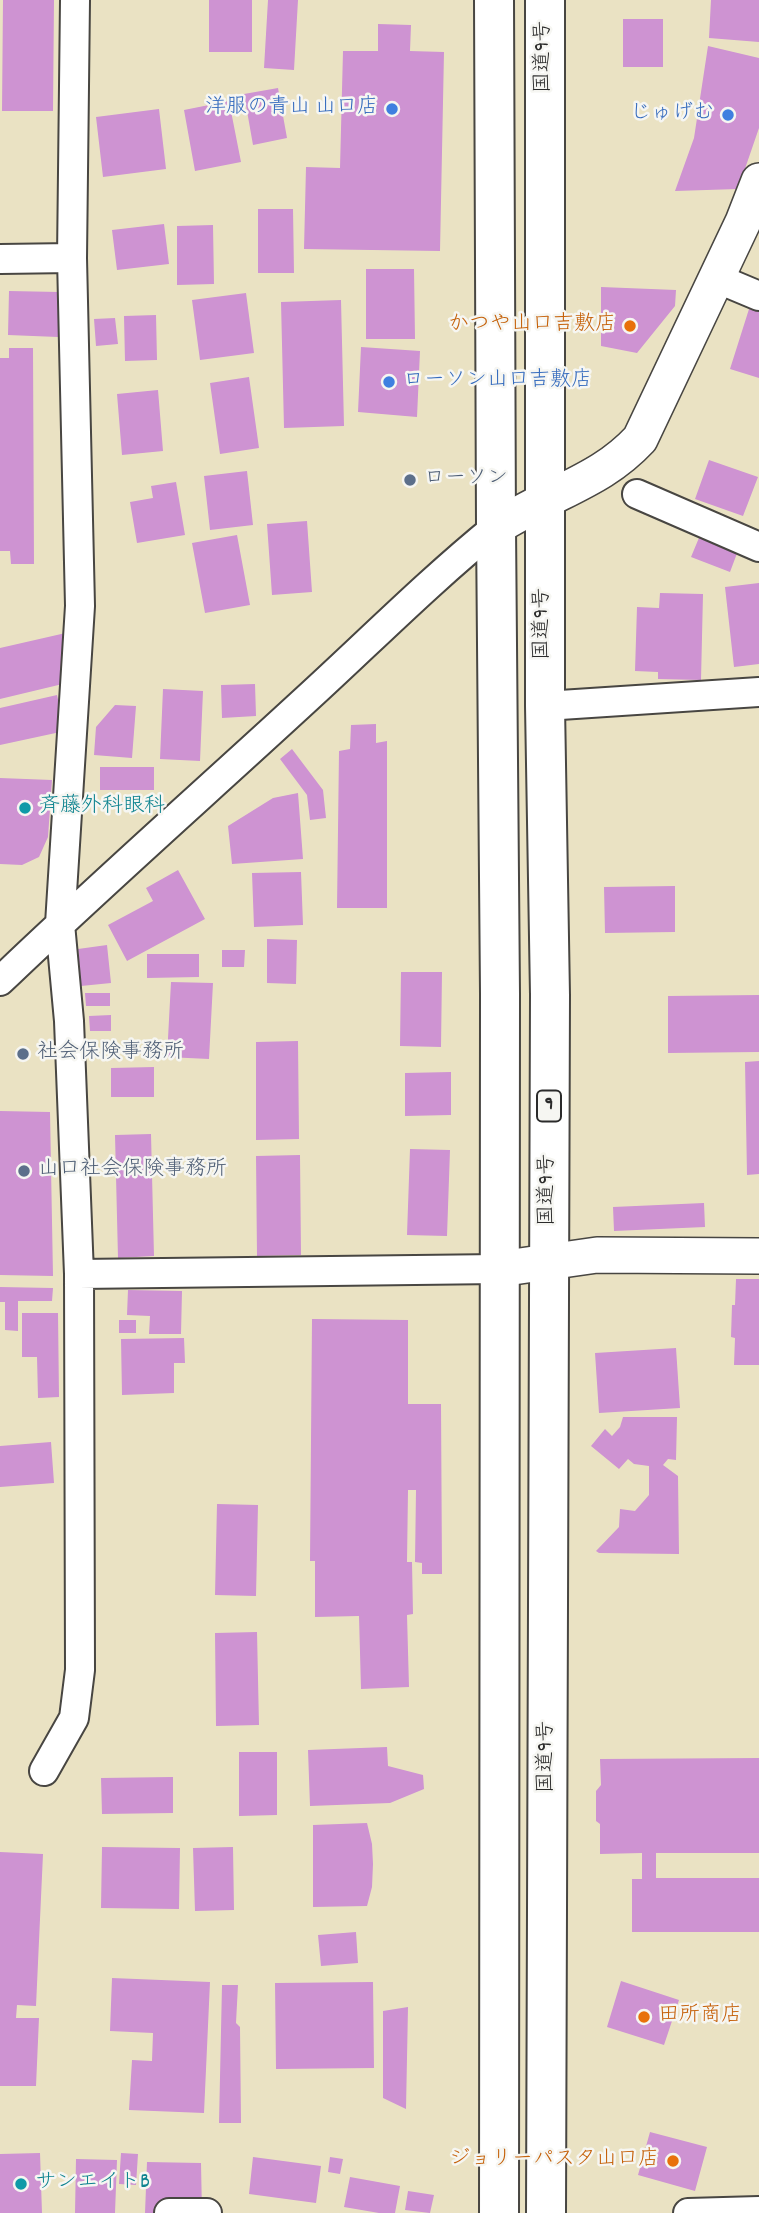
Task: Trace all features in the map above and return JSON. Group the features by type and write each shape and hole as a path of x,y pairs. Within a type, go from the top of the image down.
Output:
{"highway":[{"path":"494,0 500,993 499,2213"},
{"name":"国道9号","path":"545,0 545,706 550,995 546,2213"}],"street":[{"path":"44,1772 74,1718 80,1670 79,1274 69,1021 60,924 80,606 72,258 75,0"},
{"path":"0,981 346,663 443,570 496,527 591,479 623,457 640,439 759,181"},
{"path":"0,259 72,258"},
{"path":"716,278 759,296"},
{"path":"637,494 759,547"},
{"path":"545,706 759,692"},
{"path":"79,1274 499,1269 597,1255 759,1255"},
{"path":"688,2213 759,2211"},
{"path":"169,2213 208,2213"}],"building":[{"path":"3,0 54,0 53,111 2,111"},
{"path":"209,0 252,0 252,52 209,52"},
{"path":"268,0 298,0 294,70 264,68"},
{"path":"711,0 759,0 759,42 709,38"},
{"path":"623,19 663,19 663,67 623,67"},
{"name":"洋服の青山 山口店","path":"378,24 411,25 410,51 444,52 440,251 304,249 306,167 340,168 343,51 378,51"},
{"name":"じゅげむ","path":"708,46 759,58 759,128 738,189 675,191 694,138"},
{"path":"278,88 287,138 253,145 244,94"},
{"path":"229,101 241,162 195,171 184,110"},
{"path":"159,109 166,169 103,177 96,117"},
{"path":"258,209 293,209 294,273 258,273"},
{"path":"164,224 169,264 117,270 112,230"},
{"path":"213,225 214,284 177,285 177,226"},
{"path":"366,269 414,269 415,339 366,339"},
{"name":"かつや山口吉敷店","path":"601,287 676,290 675,306 637,353 601,346"},
{"path":"9,291 59,292 58,337 8,335"},
{"path":"246,293 254,353 200,360 192,300"},
{"path":"341,300 344,426 284,428 281,302"},
{"path":"749,309 759,312 759,378 730,369"},
{"path":"156,315 157,360 125,361 124,316"},
{"path":"115,318 118,344 96,346 94,319"},
{"name":"ローソン山口吉敷店","path":"361,347 420,351 417,417 358,412"},
{"path":"9,348 33,348 34,564 11,564 10,551 0,551 0,358 9,358"},
{"path":"249,377 259,448 220,454 210,383"},
{"path":"158,390 163,451 122,455 117,394"},
{"path":"709,460 758,477 743,516 695,499"},
{"path":"247,471 253,525 210,530 204,476"},
{"path":"176,482 185,535 137,543 130,502 153,498 151,486"},
{"path":"307,521 312,592 272,595 267,524"},
{"path":"701,533 739,548 730,572 691,557"},
{"path":"237,535 250,605 205,613 192,543"},
{"path":"759,583 759,664 734,667 725,587"},
{"path":"660,593 703,594 701,680 658,679 658,672 635,671 637,607 659,608"},
{"path":"70,632 71,682 0,699 0,648"},
{"path":"255,684 256,716 222,718 221,685"},
{"path":"163,689 203,691 200,761 160,759"},
{"path":"57,695 65,731 0,745 0,708"},
{"path":"115,705 136,706 132,758 94,755 96,727"},
{"path":"376,724 376,743 387,741 387,908 337,908 339,751 350,749 351,725"},
{"path":"292,749 323,790 326,818 310,820 307,795 280,759"},
{"path":"100,767 154,767 154,790 100,790"},
{"name":"斉藤外科眼科","path":"0,778 52,780 48,837 39,857 22,865 0,864"},
{"path":"298,793 303,859 232,864 228,826 273,798"},
{"path":"178,870 205,919 127,961 108,925 153,901 146,888"},
{"path":"301,872 303,925 254,927 252,873"},
{"path":"675,886 675,932 605,933 604,887"},
{"path":"267,939 297,940 296,984 267,983"},
{"path":"107,945 111,983 81,986 78,949"},
{"path":"222,950 245,950 244,967 222,967"},
{"path":"147,954 199,954 199,977 147,978"},
{"path":"401,972 442,972 441,1047 400,1046"},
{"path":"171,982 213,983 209,1059 167,1057"},
{"path":"85,993 110,993 110,1006 86,1006"},
{"path":"759,995 759,1052 668,1053 668,996"},
{"path":"111,1015 111,1031 90,1031 89,1016"},
{"path":"298,1041 299,1139 256,1140 256,1042"},
{"path":"759,1061 759,1174 747,1175 745,1062"},
{"path":"154,1067 154,1097 111,1097 111,1068"},
{"path":"451,1072 451,1115 405,1116 405,1073"},
{"path":"0,1111 50,1112 53,1276 0,1275"},
{"path":"151,1134 154,1256 118,1258 115,1135"},
{"path":"410,1149 450,1150 447,1236 407,1235"},
{"path":"300,1155 301,1255 257,1256 256,1156"},
{"path":"704,1203 705,1227 614,1231 613,1207"},
{"path":"736,1279 759,1279 759,1365 734,1365 735,1338 731,1337"},
{"path":"0,1287 53,1288 52,1301 18,1301 18,1331 5,1330 5,1302 0,1302"},
{"path":"128,1290 182,1291 181,1334 149,1334 150,1316 127,1315"},
{"path":"22,1313 58,1313 59,1397 38,1398 37,1357 22,1357"},
{"path":"312,1319 408,1320 408,1404 441,1404 442,1574 422,1574 422,1563 415,1562 416,1490 408,1490 407,1562 412,1562 413,1614 407,1615 409,1687 361,1689 359,1616 315,1617 315,1561 310,1561"},
{"path":"119,1320 136,1320 136,1333 119,1333"},
{"path":"184,1338 185,1363 174,1363 174,1393 122,1395 121,1339"},
{"path":"676,1348 680,1408 599,1413 595,1353"},
{"path":"623,1417 677,1417 676,1460 668,1459 663,1465 678,1476 679,1554 596,1551 619,1527 620,1509 635,1511 649,1495 649,1466 634,1464 628,1459 619,1469 591,1446 605,1429 612,1436 620,1427"},
{"path":"51,1442 54,1483 0,1487 0,1446"},
{"path":"217,1504 258,1505 256,1596 215,1595"},
{"path":"257,1632 259,1725 216,1726 215,1633"},
{"path":"387,1747 388,1766 423,1775 424,1789 390,1803 310,1806 308,1750"},
{"path":"239,1752 277,1752 277,1815 239,1816"},
{"path":"759,1758 759,1853 656,1853 656,1878 759,1878 759,1932 632,1932 632,1879 642,1879 642,1853 600,1854 596,1791 601,1785 600,1759"},
{"path":"173,1777 173,1813 102,1814 101,1778"},
{"path":"367,1823 373,1864 372,1887 367,1906 313,1907 313,1825"},
{"path":"102,1847 180,1848 179,1909 101,1908"},
{"path":"233,1847 234,1910 195,1911 193,1848"},
{"path":"0,1852 43,1854 36,2006 17,2005 16,2018 39,2018 36,2086 0,2086"},
{"path":"356,1932 358,1963 321,1966 318,1935"},
{"path":"112,1978 210,1982 204,2113 129,2110 132,2060 152,2061 153,2033 110,2031"},
{"path":"621,1981 679,2000 664,2045 607,2027"},
{"path":"373,1982 374,2068 276,2069 275,1983"},
{"path":"222,1985 238,1985 236,2023 240,2027 241,2123 219,2123"},
{"path":"408,2007 406,2109 383,2098 383,2011"},
{"name":"ジョリーパスタ山口店","path":"650,2132 707,2147 695,2191 638,2175"},
{"name":"サンエイトB","path":"40,2153 42,2213 0,2213 0,2154"},
{"path":"121,2153 138,2154 136,2185 119,2184"},
{"path":"253,2157 321,2166 316,2203 249,2194"},
{"path":"330,2157 343,2159 340,2174 328,2172"},
{"path":"76,2159 117,2160 115,2213 75,2213"},
{"path":"147,2162 201,2163 202,2213 145,2213"},
{"path":"350,2177 400,2186 395,2213 344,2207"},
{"path":"408,2191 434,2195 430,2213 405,2210"}],"place":[{"name":"洋服の青山 山口店","path":"392,109"},
{"name":"じゅげむ","path":"728,115"},
{"name":"かつや山口吉敷店","path":"630,326"},
{"name":"ローソン山口吉敷店","path":"389,382"},
{"name":"ローソン","path":"410,480"},
{"name":"斉藤外科眼科","path":"25,808"},
{"name":"社会保険事務所","path":"23,1054"},
{"name":"山口社会保険事務所","path":"24,1171"},
{"name":"田所商店","path":"644,2017"},
{"name":"ジョリーパスタ山口店","path":"673,2161"},
{"name":"サンエイトB","path":"21,2184"}]}
